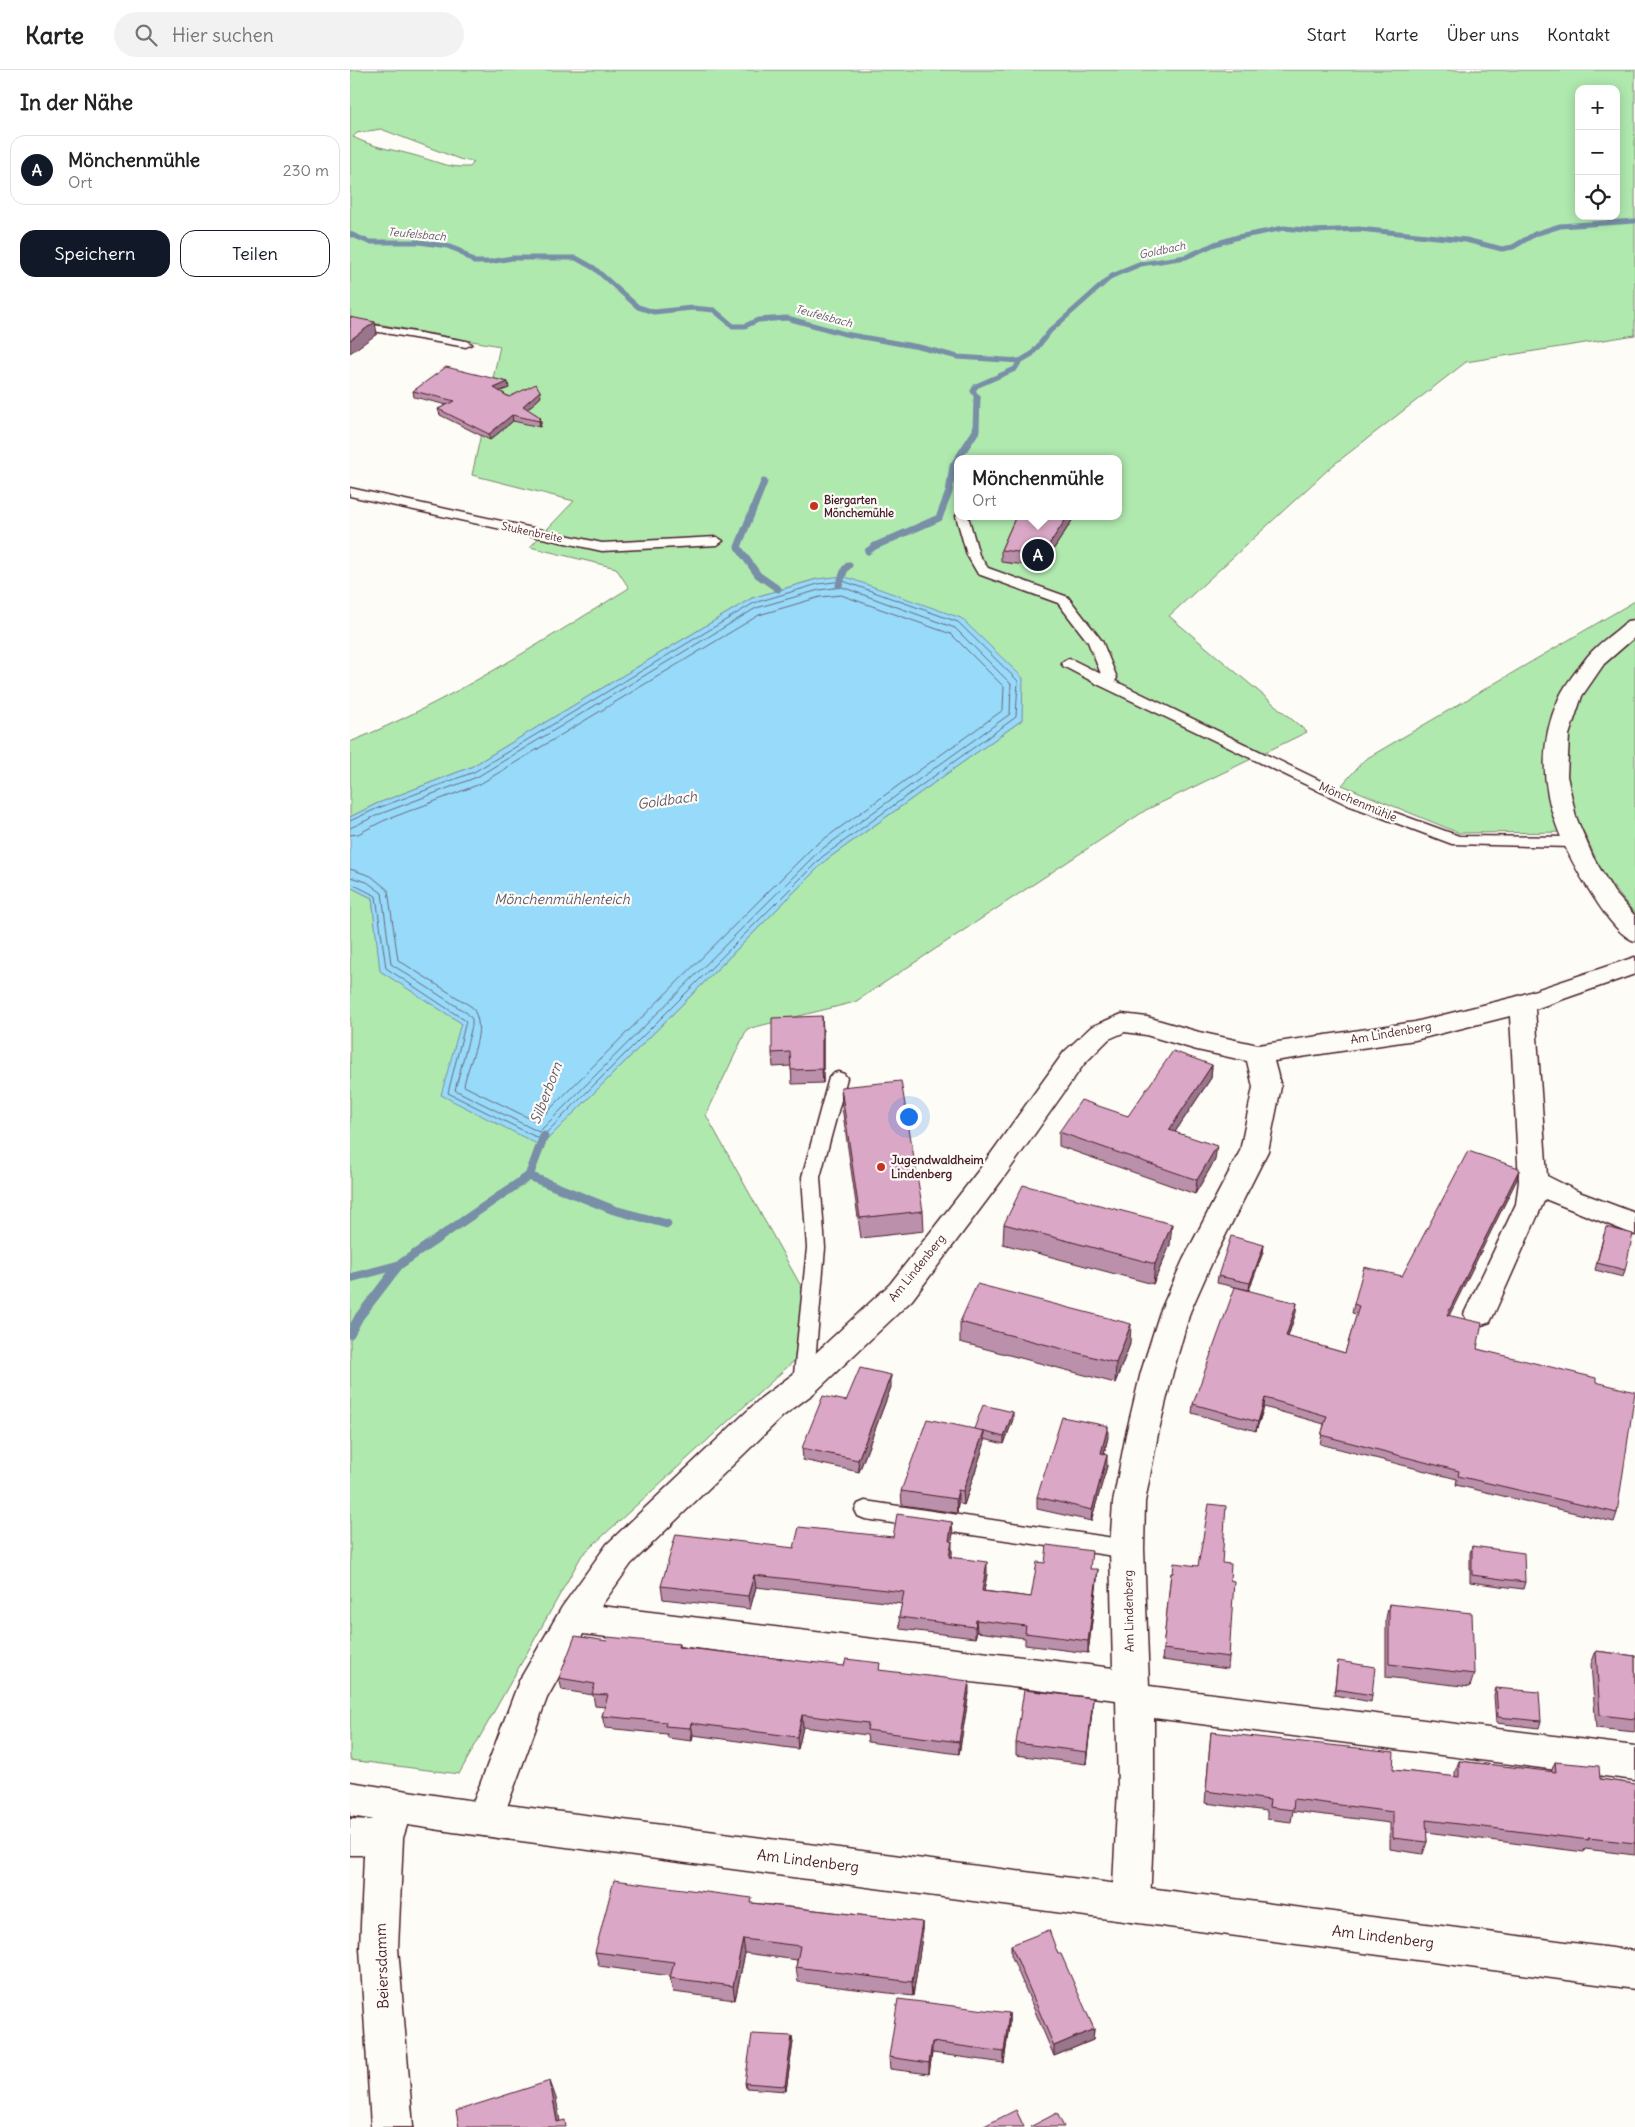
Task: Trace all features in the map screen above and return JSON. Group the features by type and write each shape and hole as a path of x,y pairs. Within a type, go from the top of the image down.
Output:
{"street":[{"path":"1635,626 1609,647 1581,678 1570,696 1558,730 1555,750 1557,793 1572,842 1598,887 1635,933"},
{"name":"Am Lindenberg","path":"1635,965 1522,1004 1415,1031 1258,1054 1197,1041 1147,1026 1122,1023 1100,1033 1074,1058 992,1173 901,1292 803,1384 772,1407 619,1554 574,1618 531,1692 469,1817 1635,1970"},
{"path":"1479,1314 1530,1204 1533,1181 1522,1004"},
{"name":"Am Lindenberg","path":"1131,1904 1135,1850 1133,1693 1127,1549 1129,1502 1157,1372 1175,1312 1198,1260 1254,1151 1267,1086 1265,1073 1258,1054"},
{"path":"1533,1181 1569,1199 1635,1224"},
{"path":"574,1618 958,1666 1133,1693 1635,1763"},
{"path":"350,1799 376,1827 469,1817"},
{"name":"Beiersdamm","path":"376,1827 379,1948 392,2127"}],"lane":[{"path":"350,324 466,344"},
{"name":"Stukenbreite","path":"350,492 602,547 717,541"},
{"path":"963,520 973,555 983,570 1063,600 1095,641 1110,678 1104,682"},
{"name":"Mönchenmühle","path":"1068,664 1353,802 1457,841 1572,842"},
{"path":"803,1384 816,1248 811,1176 838,1078"},
{"path":"864,1510 1127,1549"}],"green space":[{"path":"350,70 1635,70 1635,335 1466,362 1332,466 1169,616 1307,732 1146,810 855,1002 747,1029 706,1115 802,1288 818,1339 582,1555 459,1774 350,1760 350,887 372,898 381,971 462,1023 541,1146 826,860 1022,720 817,579 752,598 471,767 376,804 350,817 350,742 422,709 458,690 527,651 629,588 616,568 530,547 574,501 472,475 500,346 350,319","holes":["381,129 462,160 474,162 470,167 447,165 376,146 353,137 357,133"]},
{"path":"1635,601 1635,914 1602,873 1584,832 1459,833 1342,785 1364,760"}],"water":[{"name":"Mönchenmühlenteich","path":"843,576 961,618 1023,678 1022,720 826,860 541,1146 441,1095 461,1023 380,971 372,898 350,887 350,817 376,804 471,767 752,598 817,579"}],"building":[{"path":"350,317 375,322 350,340"},
{"path":"446,367 508,382 494,388 509,397 536,384 540,391 523,406 540,417 539,421 512,415 489,434 438,409 455,401 413,391"},
{"path":"1014,520 1065,520 1042,555 1001,550"},
{"path":"822,1016 822,1069 791,1070 790,1052 772,1053 772,1018"},
{"path":"1173,1051 1212,1065 1169,1130 1217,1146 1197,1180 1059,1132 1081,1100 1128,1116"},
{"path":"901,1081 923,1211 860,1218 841,1087"},
{"path":"1468,1151 1519,1168 1519,1170 1447,1315 1482,1323 1477,1349 1596,1378 1596,1382 1635,1392 1617,1513 1458,1476 1459,1471 1321,1435 1327,1416 1265,1398 1258,1422 1193,1404 1235,1287 1297,1303 1286,1336 1345,1353 1359,1306 1354,1304 1364,1267 1402,1276"},
{"path":"1023,1185 1172,1224 1155,1264 1004,1224"},
{"path":"1606,1227 1633,1234 1625,1270 1597,1263"},
{"path":"1231,1236 1264,1245 1250,1283 1218,1276"},
{"path":"977,1284 1131,1324 1116,1363 960,1322"},
{"path":"860,1368 891,1375 858,1460 802,1448 823,1396 846,1401"},
{"path":"983,1405 1013,1412 1004,1437 974,1429"},
{"path":"1062,1417 1108,1426 1101,1453 1107,1455 1092,1510 1037,1497"},
{"path":"927,1419 984,1431 963,1491 958,1490 956,1499 901,1491"},
{"path":"1209,1504 1226,1506 1222,1563 1231,1564 1230,1580 1234,1581 1229,1657 1163,1649 1171,1573 1173,1573 1174,1563 1198,1566"},
{"path":"897,1514 952,1522 949,1541 952,1541 949,1557 987,1562 982,1591 1031,1597 1037,1562 1045,1563 1047,1545 1092,1551 1090,1569 1098,1569 1088,1641 1025,1633 1026,1626 976,1620 975,1627 899,1617 904,1592 754,1575 748,1596 661,1586 676,1534 794,1548 799,1527 893,1537"},
{"path":"1472,1546 1524,1553 1525,1582 1472,1575"},
{"path":"1389,1604 1472,1613 1474,1674 1389,1664"},
{"path":"575,1636 607,1641 608,1637 679,1644 678,1647 844,1666 846,1659 880,1663 879,1670 969,1681 959,1742 867,1730 868,1723 802,1715 797,1737 691,1723 690,1728 665,1726 666,1722 602,1716 608,1695 592,1694 595,1684 559,1678"},
{"path":"1596,1651 1635,1656 1635,1719 1600,1715"},
{"path":"1338,1661 1375,1667 1372,1695 1335,1689"},
{"path":"1496,1688 1539,1692 1541,1721 1498,1717"},
{"path":"1024,1690 1093,1698 1087,1752 1016,1743"},
{"path":"1211,1732 1394,1752 1393,1770 1459,1777 1459,1761 1556,1772 1555,1762 1599,1766 1600,1779 1635,1784 1635,1843 1588,1838 1589,1840 1426,1820 1427,1842 1393,1838 1393,1812 1294,1799 1293,1810 1269,1807 1270,1800 1206,1791"},
{"path":"614,1880 752,1898 751,1903 922,1922 912,1982 796,1967 800,1946 743,1939 733,1986 670,1978 674,1962 595,1952"},
{"path":"1049,1930 1058,1954 1061,1954 1094,2029 1054,2046 1011,1945"},
{"path":"898,1999 1009,2013 1004,2052 932,2042 929,2063 889,2057"},
{"path":"752,2034 792,2036 785,2086 745,2083"},
{"path":"550,2081 557,2122 565,2120 566,2127 459,2127 456,2111"},
{"path":"1016,2110 1024,2127 982,2127"},
{"path":"1057,2113 1064,2127 1030,2127"}],"waterway":[{"name":"Goldbach","path":"1020,361 1032,354 1050,331 1112,276 1141,264 1186,257 1215,244 1238,237 1284,228 1314,231 1359,229 1466,240 1502,249 1513,247 1535,234 1560,226 1635,221"},
{"name":"Teufelsbach","path":"350,234 369,242 419,242 447,246 460,251 474,262 489,262 512,258 576,258 594,268 638,307 654,312 692,308 714,310 733,326 745,326 758,320 787,318 845,334 919,347 958,357 1020,361"},
{"name":"Goldbach","path":"978,398 973,391 976,386 1015,369 1020,361"},
{"name":"Goldbach","path":"960,455 976,431 977,397"},
{"name":"Goldbach","path":"868,551 875,546 939,518 949,492 954,464"},
{"path":"764,482 738,547 758,575 778,589"},
{"name":"Goldbach","path":"839,585 845,569 849,565"},
{"name":"Silberborn","path":"529,1176 544,1136"},
{"name":"Silberborn","path":"399,1265 529,1176"},
{"path":"529,1176 614,1210 667,1224"},
{"path":"350,1278 399,1265"},
{"name":"Silberborn","path":"350,1334 359,1317 399,1265"}],"place":[{"name":"Biergarten Mönchemühle","path":"814,506"},
{"name":"Mönchenmühle","path":"1038,555"},
{"name":"Jugendwaldheim Lindenberg","path":"881,1167"}]}
